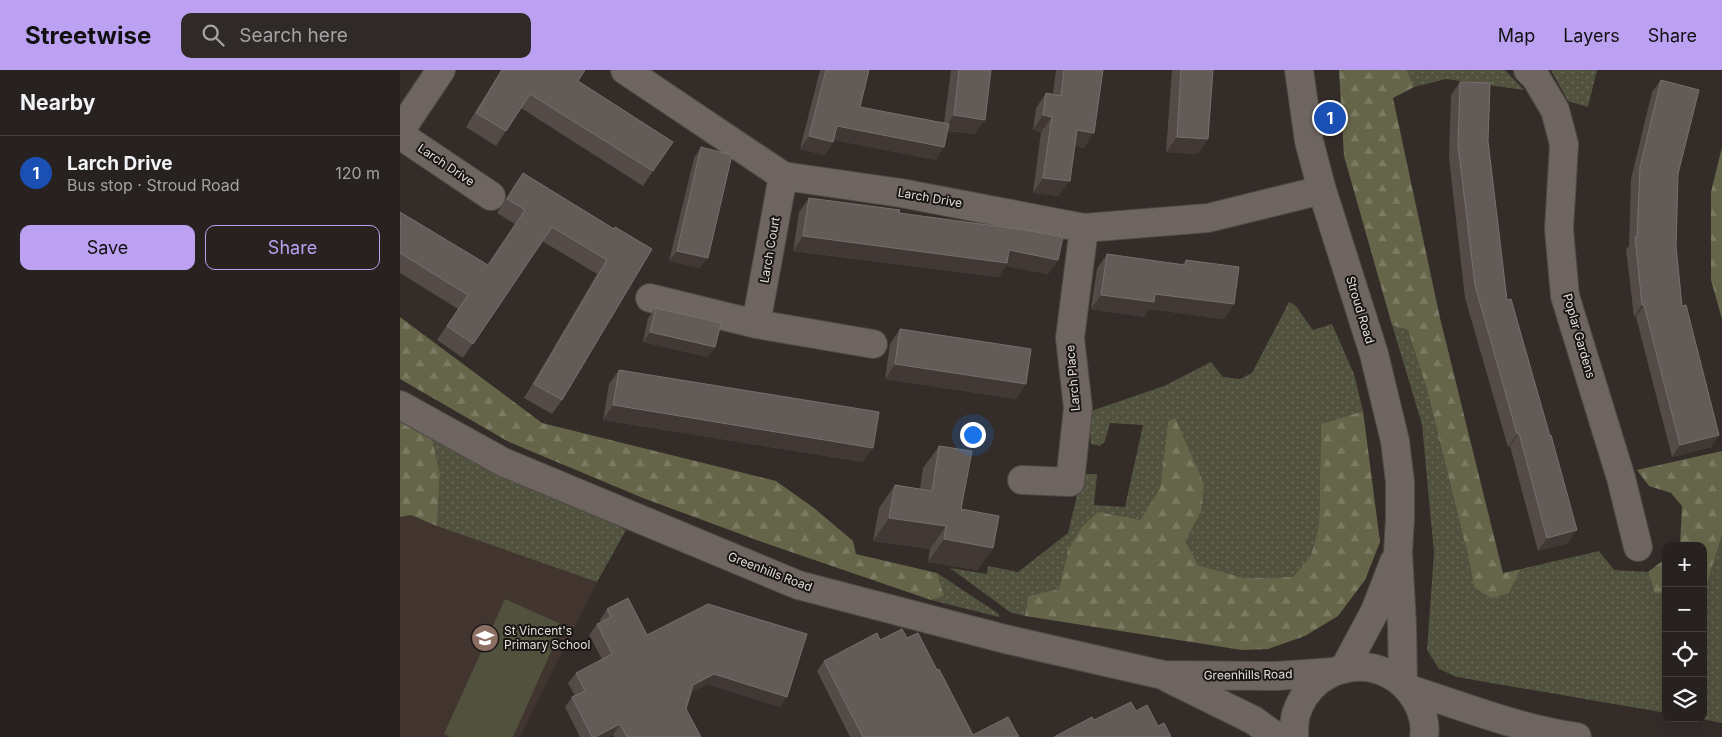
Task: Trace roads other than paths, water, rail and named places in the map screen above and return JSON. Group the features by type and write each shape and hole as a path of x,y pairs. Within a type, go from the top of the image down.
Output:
{"street":[{"name":"Larch Drive","path":"441,70 400,133 491,196"},
{"name":"Larch Drive","path":"624,70 783,176 901,193 1084,228 1208,218 1322,190"},
{"name":"Stroud Road","path":"1299,70 1309,141 1322,190 1374,354 1395,441 1400,482 1398,552 1406,686"},
{"name":"Poplar Gardens","path":"1528,70 1536,78 1556,110 1564,144 1559,229 1565,296 1621,478 1638,547"},
{"name":"Larch Court","path":"756,324 783,176"},
{"name":"Larch Place","path":"1022,480 1070,482 1078,408 1070,338 1084,228"},
{"path":"650,298 756,324 873,344"},
{"name":"Greenhills Road","path":"400,405 503,462 798,585 1005,638 1163,675 1276,676 1338,670 1353,666 1373,668 1392,675 1406,686"},
{"name":"Stroud Road","path":"1338,670 1375,611 1398,552"},
{"path":"1294,737 1295,716 1303,697 1316,682 1338,670"},
{"name":"Greenhills Road","path":"1163,675 1253,720 1277,737"},
{"path":"1406,686 1490,715 1567,736"},
{"path":"1406,686 1421,708 1425,731 1424,737"},
{"path":"1526,737 1567,736"}],"place":[{"name":"Larch Drive","path":"1330,118"},
{"name":"St Vincent's Primary School","path":"485,638"}]}
